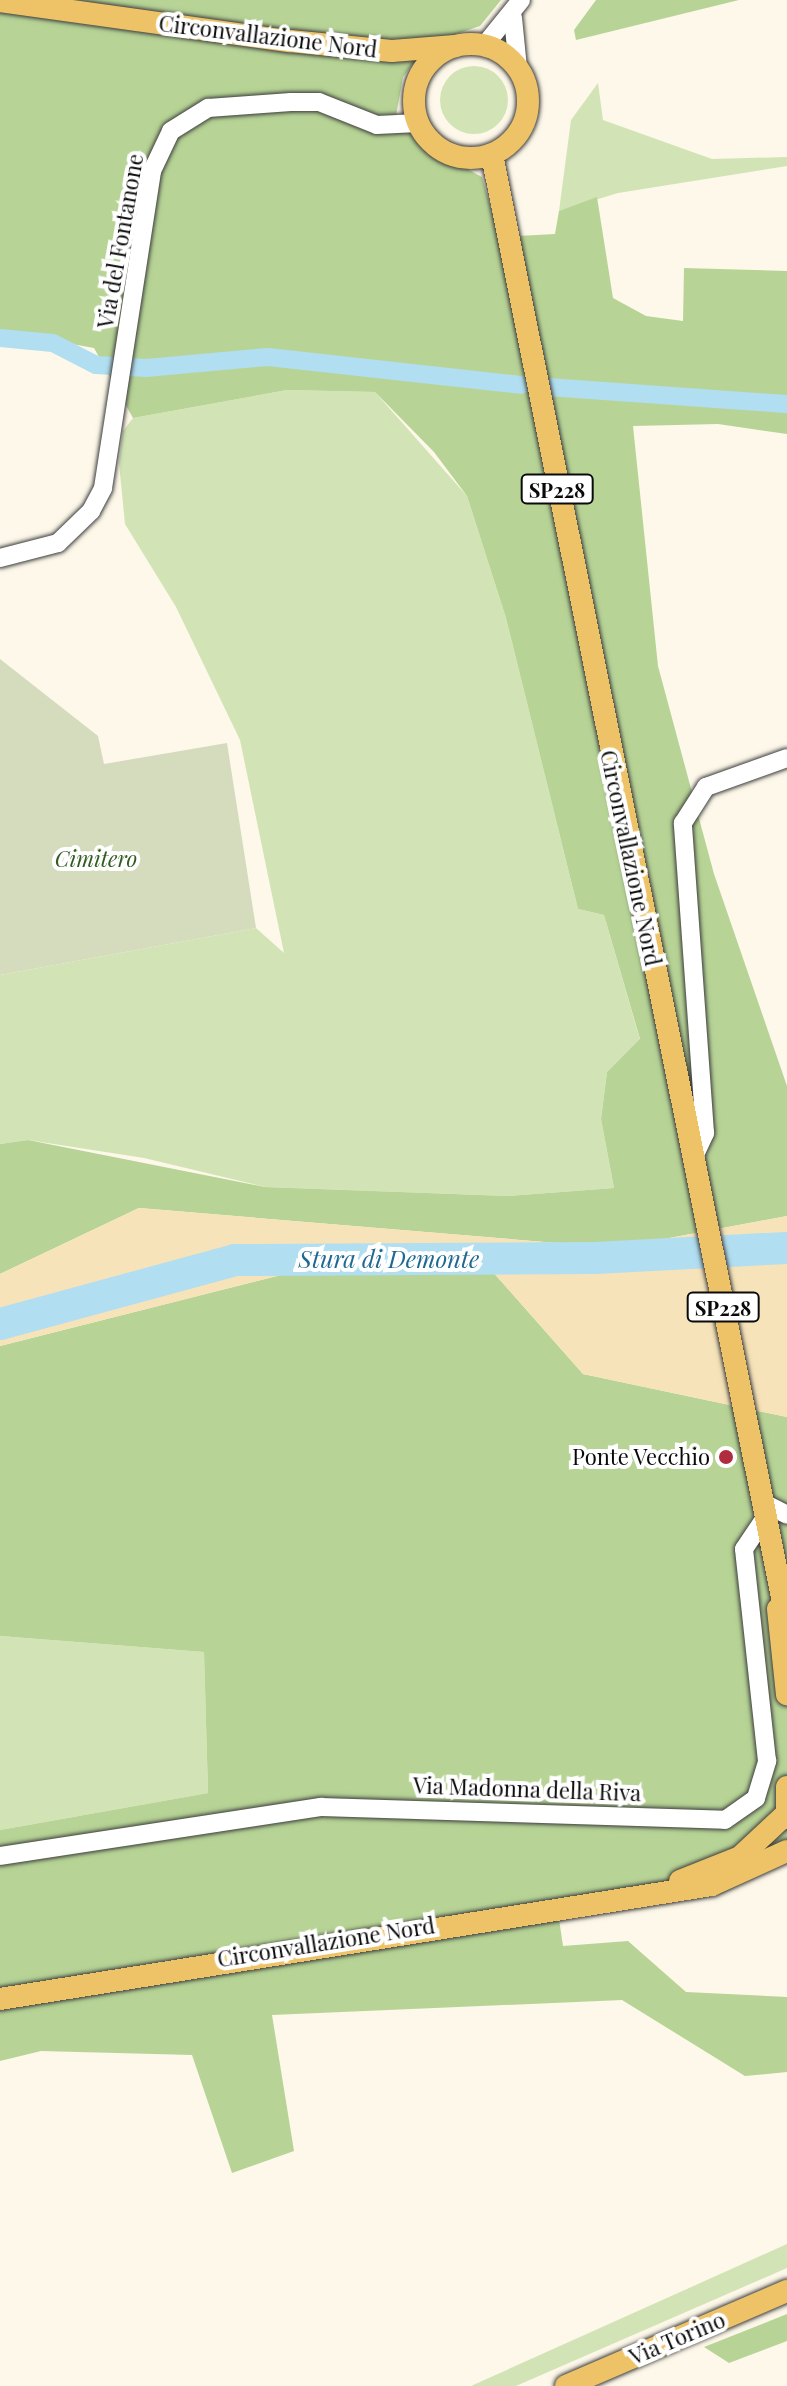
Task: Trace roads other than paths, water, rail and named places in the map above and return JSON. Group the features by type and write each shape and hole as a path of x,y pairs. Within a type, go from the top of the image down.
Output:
{"main road":[{"name":"Circonvallazione Nord","path":"0,1 392,51 455,46"},
{"path":"455,46 484,46 518,68 526,118 492,155 457,157 418,123 414,97 427,65 455,46"},
{"name":"Circonvallazione Nord","path":"392,51 415,74 414,97"},
{"name":"Circonvallazione Nord","path":"492,155 745,1417 771,1511 787,1695"},
{"name":"Circonvallazione Nord","path":"773,1560 787,1622"},
{"path":"784,1818 787,1787"},
{"name":"Circonvallazione Nord","path":"654,1891 740,1857 784,1818"},
{"name":"Circonvallazione Nord","path":"0,1999 654,1891 712,1885 785,1852"},
{"name":"Via Torino","path":"566,2386 787,2291"}],"street":[{"path":"484,46 513,18 521,0"},
{"path":"513,18 518,68"},
{"name":"Via del Fontanone","path":"0,558 58,543 91,511 110,463 152,171 171,131 188,118 222,106 319,102 377,125 418,123"},
{"path":"693,1159 705,1133 683,823 706,787 787,758"},
{"name":"Via Madonna della Riva","path":"0,1856 321,1807 725,1820 756,1798 767,1761 744,1549 771,1511"},
{"path":"784,1818 785,1852"}],"waterway":[{"path":"0,338 53,343 96,365 146,368 268,357 520,385"},
{"path":"548,387 787,404"},
{"name":"Stura di Demonte","path":"0,1324 235,1260 595,1258 787,1248"}],"place":[{"name":"Ponte Vecchio","path":"726,1457"}],"park label":[{"name":"Cimitero","path":"96,859"}]}
